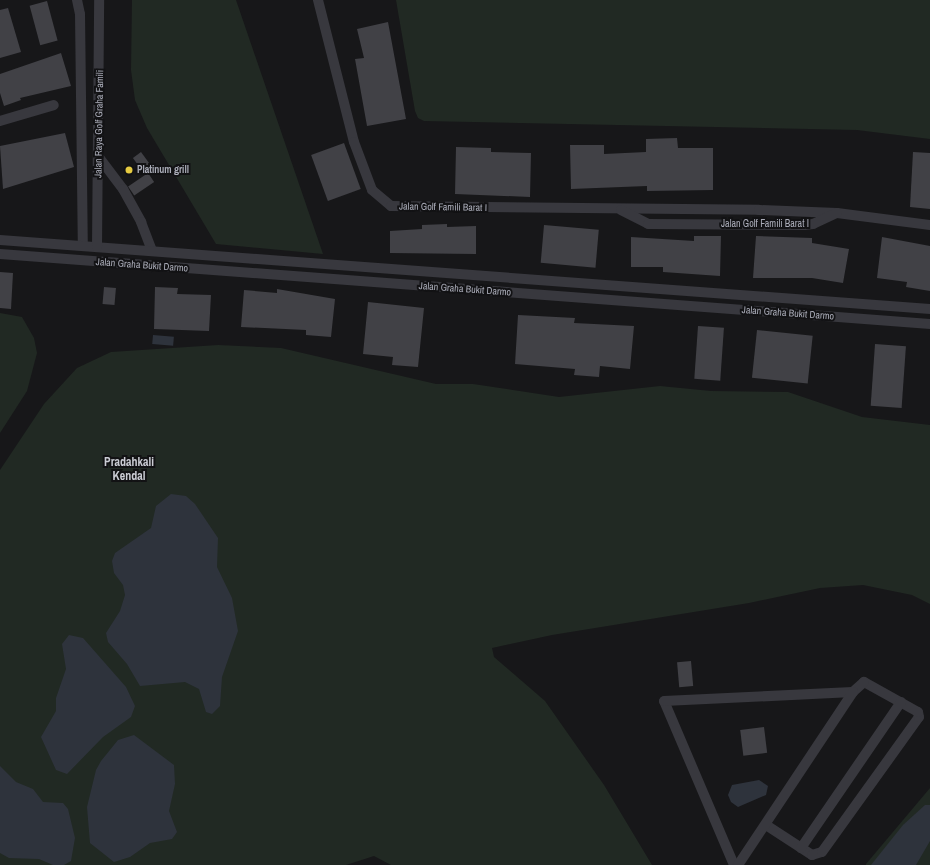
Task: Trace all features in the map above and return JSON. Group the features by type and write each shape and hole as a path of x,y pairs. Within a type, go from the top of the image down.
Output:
{"street":[{"name":"Jalan Raya Golf Graha Famili","path":"77,0 80,14 83,246"},
{"name":"Jalan Raya Golf Graha Famili","path":"98,247 99,0"},
{"name":"Jalan Golf Famili Barat I","path":"318,0 354,142 372,190 383,201 404,207 837,213 930,225"},
{"path":"0,121 54,105"},
{"path":"98,156 123,189 141,222 152,251"},
{"name":"Jalan Golf Famili Barat I","path":"621,210 644,223 663,224 804,225 813,224 837,213"},
{"name":"Jalan Graha Bukit Darmo","path":"0,240 930,309"},
{"name":"Jalan Graha Bukit Darmo","path":"0,254 930,324"},
{"path":"738,865 853,692 864,682 918,712 916,722 828,846 822,852 812,855 766,825"},
{"path":"734,865 664,701 853,692"},
{"path":"801,848 901,702"}],"shaded area":[{"path":"132,0 236,0 323,254 216,244 147,128 135,100 131,70"},
{"path":"396,0 930,0 930,139 857,130 424,121 418,118 415,111"},
{"path":"0,313 22,317 34,338 37,353 27,391 0,433"},
{"path":"153,335 174,337 173,346 152,344"},
{"path":"218,345 281,348 436,384 473,384 559,397 660,386 711,391 788,392 862,417 930,425 930,604 912,595 863,585 820,588 749,603 552,635 492,648 494,657 545,701 604,785 652,865 391,865 374,856 346,865 0,865 0,470 44,404 77,368 111,352"},
{"path":"171,494 186,496 195,504 218,538 217,567 232,598 238,631 222,677 220,706 212,714 206,712 199,689 185,682 140,686 127,664 108,642 106,633 120,611 125,595 123,585 114,573 112,561 115,553 151,528 156,506"},
{"path":"69,635 83,638 126,687 135,706 131,717 103,737 67,774 56,770 41,737 56,711 56,698 66,669 62,644"},
{"path":"134,735 174,765 175,784 169,811 177,832 172,839 150,843 130,857 114,862 90,843 87,807 96,770 101,761 118,740"},
{"path":"0,766 16,782 33,789 43,802 63,803 68,809 75,838 71,861 64,865 53,865 39,859 9,858 0,853"},
{"path":"759,780 768,786 766,795 738,807 731,802 728,795 732,785"},
{"path":"930,788 930,865 866,865 866,864"},
{"path":"925,805 930,805 930,841 916,865 871,865 903,825"}],"building":[{"path":"47,1 58,41 40,45 30,6"},
{"path":"8,8 21,52 0,58 0,10"},
{"path":"388,22 406,119 367,126 355,59 364,58 357,29"},
{"path":"61,53 71,86 20,98 21,100 4,106 0,93 0,74"},
{"path":"65,133 74,167 3,189 0,146"},
{"path":"677,138 678,148 713,148 713,190 647,191 647,186 571,189 570,145 604,145 604,154 646,152 646,139"},
{"path":"344,143 361,189 328,201 311,155"},
{"path":"456,147 491,148 491,152 531,153 530,197 455,194"},
{"path":"141,152 152,167 144,173 133,158"},
{"path":"913,152 930,153 930,209 910,207"},
{"path":"148,173 154,182 134,196 128,186"},
{"path":"447,224 447,227 476,226 476,254 390,253 390,231 422,229 422,225"},
{"path":"544,225 599,230 595,268 541,263"},
{"path":"694,236 721,236 720,276 663,272 663,267 631,267 631,237 694,241"},
{"path":"756,236 812,238 812,243 849,249 843,283 812,278 753,278"},
{"path":"882,237 930,246 930,291 906,287 907,282 877,278"},
{"path":"0,272 13,273 11,309 0,308"},
{"path":"104,287 116,288 114,305 103,304"},
{"path":"155,287 178,288 177,294 211,295 209,331 154,329"},
{"path":"277,289 335,299 331,337 306,335 306,330 241,327 244,290 277,293"},
{"path":"368,302 424,308 418,367 392,365 393,357 363,354"},
{"path":"518,315 575,318 574,323 634,326 630,369 600,366 599,377 574,375 575,369 515,364"},
{"path":"698,326 724,328 720,381 694,379"},
{"path":"757,330 813,336 808,384 752,378"},
{"path":"875,344 906,346 902,408 871,406"},
{"path":"691,661 693,686 679,687 677,662"},
{"path":"764,727 767,753 743,756 740,730"}],"place":[{"name":"Platinum grill","path":"129,170"}],"district":[{"name":"Pradahkali Kendal","path":"129,470"}]}
